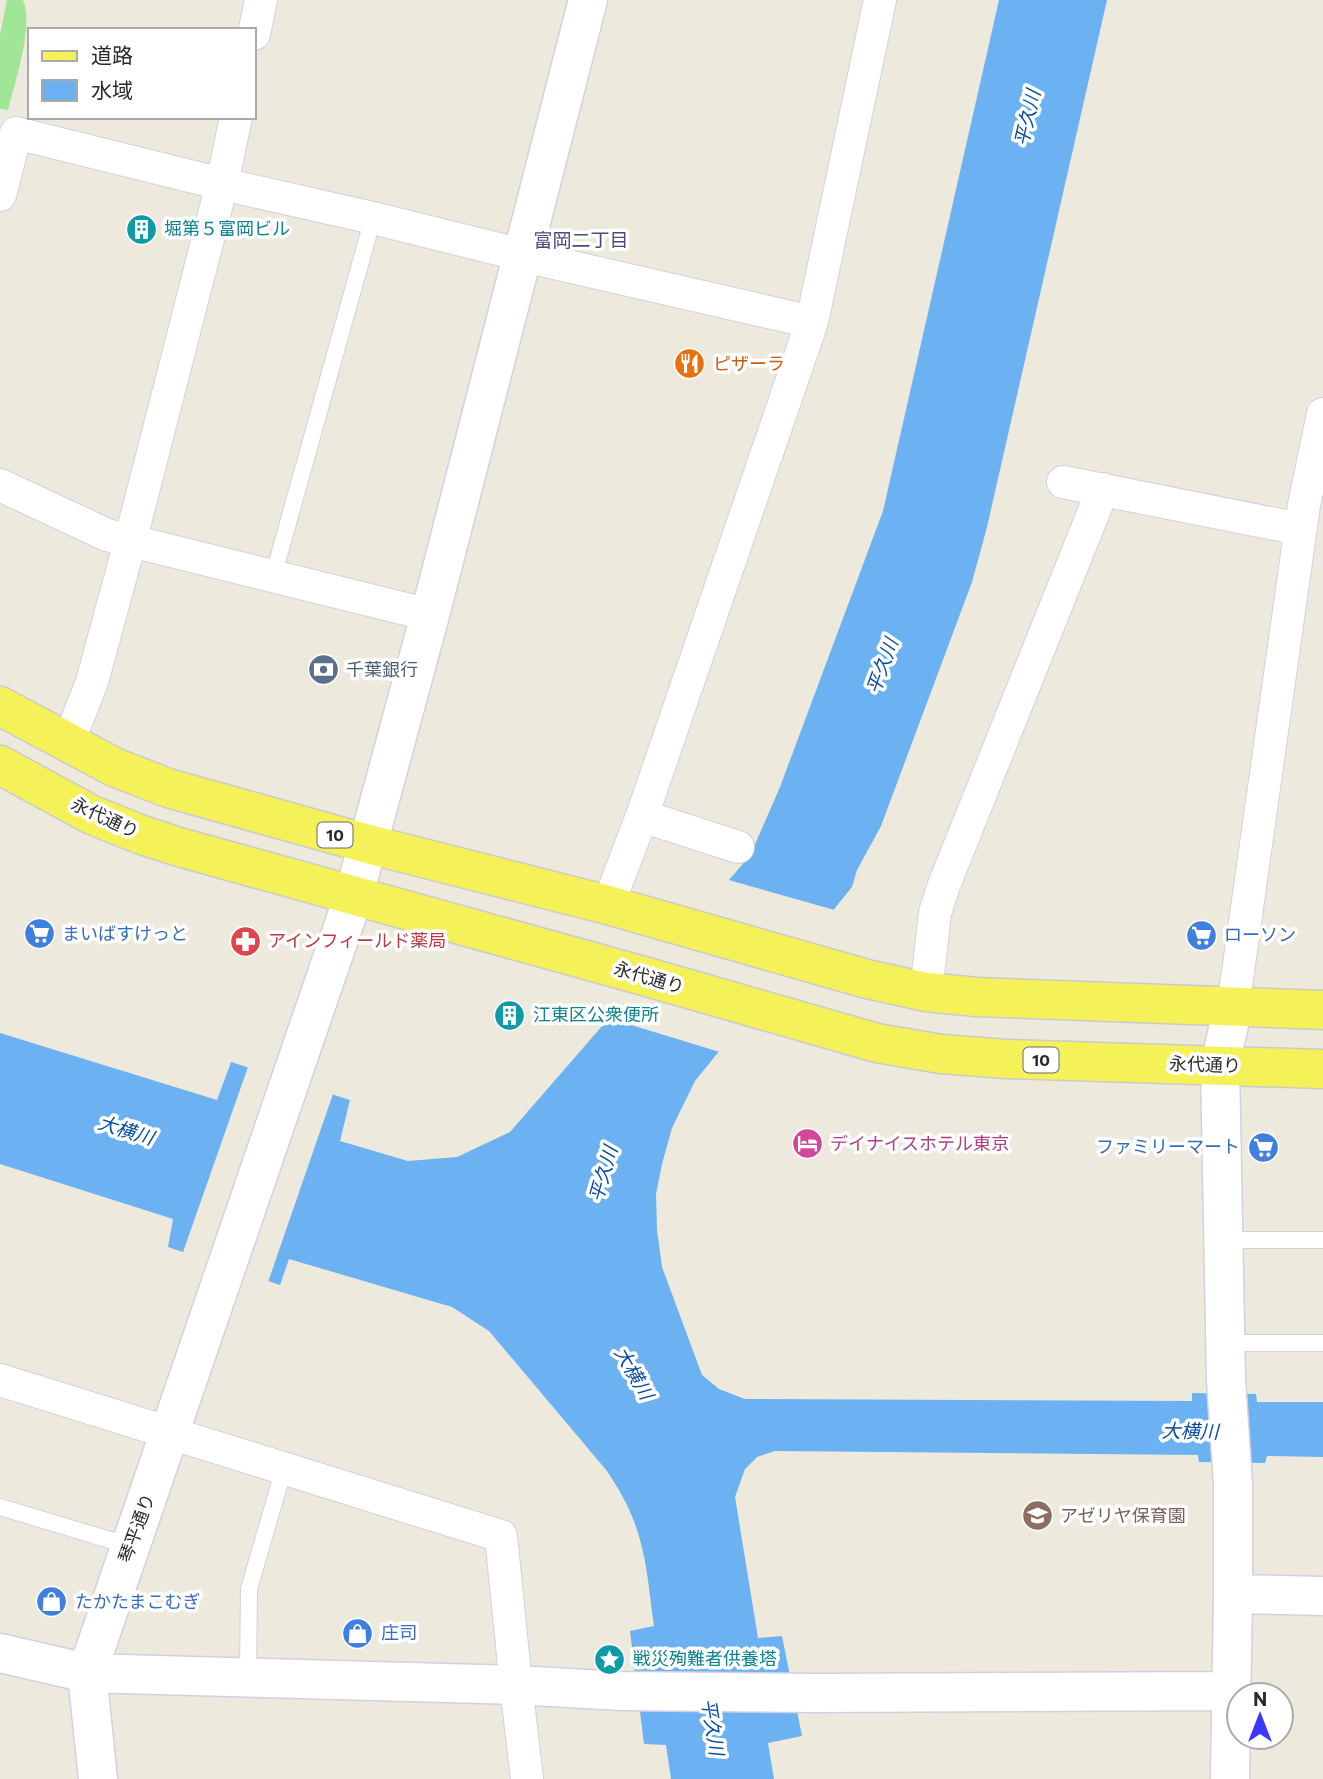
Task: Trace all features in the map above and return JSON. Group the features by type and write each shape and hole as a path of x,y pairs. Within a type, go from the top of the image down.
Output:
{"main road":[{"name":"10","path":"0,706 114,767 168,788 368,844 685,926 867,979 926,992 977,997 1323,1010"},
{"name":"永代通り","path":"0,765 92,814 179,847 877,1043 941,1055 1007,1059 1323,1069"}],"street":[{"path":"255,28 261,0"},
{"name":"琴平通り","path":"98,1779 88,1673 354,895 430,615 588,0"},
{"path":"608,905 642,816 812,322 880,0"},
{"path":"68,743 92,682 130,542 222,184 236,119"},
{"path":"0,195 8,131 222,184 812,322"},
{"path":"1231,1681 1233,1484 1226,1380 1220,1065 1233,1007 1323,414"},
{"path":"1062,481 1103,489 1309,515"},
{"path":"0,485 107,535 130,542 430,615"},
{"path":"926,992 935,913 944,885 1103,489"},
{"path":"642,816 737,847"},
{"path":"0,1380 501,1536 527,1779"},
{"path":"1233,1594 1323,1596"},
{"path":"0,1653 88,1673 621,1690 817,1693 1225,1691"},
{"path":"1230,1751 1230,1779"}],"lane":[{"path":"273,577 373,218"},
{"path":"1224,1240 1323,1240"},
{"path":"1226,1343 1323,1343"},
{"path":"248,1678 249,1589 284,1468"},
{"path":"0,1507 130,1546"}],"green space":[{"path":"7,0 23,0 26,11 25,39 8,110 0,109 0,35"}],"water":[{"path":"999,0 1107,0 987,527 972,582 881,826 857,870 852,887 695,1081 672,1128 656,1194 662,1267 702,1375 719,1389 745,1399 1192,1401 1192,1393 1256,1394 1257,1402 1323,1402 1323,1457 1267,1456 1265,1463 1199,1462 1198,1455 775,1451 757,1457 745,1469 735,1497 758,1638 782,1636 802,1736 768,1743 774,1779 671,1779 666,1745 644,1744 630,1631 654,1626 645,1561 632,1517 607,1471 489,1331 452,1307 289,1259 280,1285 168,1247 173,1219 0,1164 0,1033 217,1100 231,1062 350,1100 340,1141 408,1161 457,1157 510,1132 742,865 753,849 780,787 883,511"}],"pier":[{"path":"725,879 838,911 723,1053 605,1017"},
{"path":"249,1064 334,1091 267,1285 182,1255"}],"place":[{"name":"堀第５富岡ビル","path":"141,229"},
{"name":"ピザーラ","path":"690,364"},
{"name":"千葉銀行","path":"323,670"},
{"name":"まいばすけっと","path":"39,934"},
{"name":"ローソン","path":"1201,935"},
{"name":"アインフィールド薬局","path":"245,941"},
{"name":"江東区公衆便所","path":"510,1015"},
{"name":"デイナイスホテル東京","path":"807,1144"},
{"name":"ファミリーマート","path":"1263,1147"},
{"name":"アゼリヤ保育園","path":"1037,1516"},
{"name":"たかたまこむぎ","path":"52,1602"},
{"name":"庄司","path":"358,1633"},
{"name":"戦災殉難者供養塔","path":"610,1659"}],"district":[{"name":"富岡二丁目","path":"581,240"}],"water label":[{"name":"平久川","path":"1027,118"},
{"name":"平久川","path":"882,666"},
{"name":"大横川","path":"126,1130"},
{"name":"平久川","path":"603,1174"},
{"name":"大横川","path":"634,1373"},
{"name":"大横川","path":"1190,1431"},
{"name":"平久川","path":"713,1727"}]}
